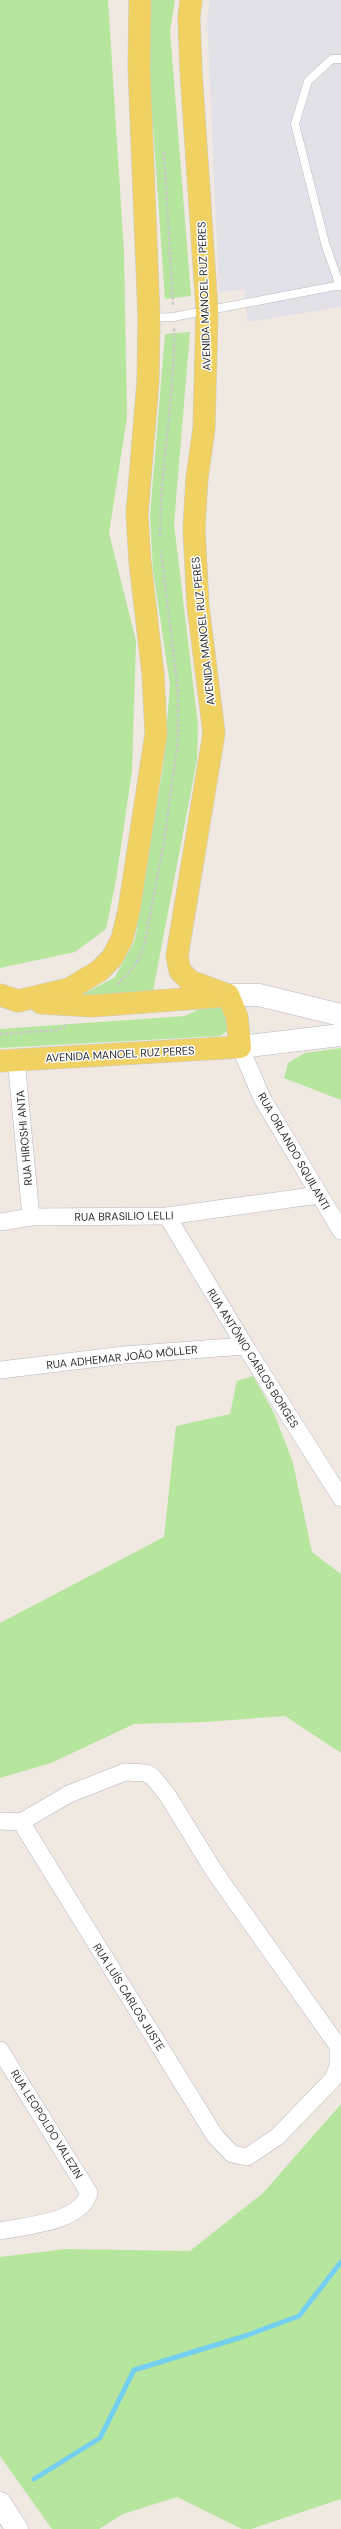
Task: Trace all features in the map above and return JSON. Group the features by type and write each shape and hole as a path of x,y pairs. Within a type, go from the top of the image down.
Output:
{"main road":[{"path":"6,1000 69,989 99,971 112,958 122,939 129,910 156,734 153,674 140,562 137,514 148,380 148,318 140,75 140,0"},
{"name":"AVENIDA MANOEL RUZ PERES","path":"191,0 189,18 191,71 206,310 204,428 197,478 194,528 198,606 214,733 177,956 180,971 190,981 228,995"},
{"path":"6,1000 92,1006 228,995 258,995 341,1015"},
{"path":"228,995 237,1017 240,1047 341,1035"},
{"name":"AVENIDA MANOEL RUZ PERES","path":"8,1060 240,1047"},
{"path":"0,2503 17,2529"}],"street":[{"name":"RUA ORLANDO SQUILANTI","path":"240,1047 262,1098 341,1231"},
{"name":"RUA HIROSHI ANTA","path":"8,1060 31,1217"},
{"name":"RUA BRASILIO LELLI","path":"0,1222 31,1217 167,1216 319,1195"},
{"name":"RUA ANTÔNIO CARLOS BORGES","path":"167,1216 245,1346 341,1498"},
{"name":"RUA ADHEMAR JOÃO MÖLLER","path":"0,1370 124,1355 245,1346"},
{"name":"RUA LUÍS CARLOS JUSTE","path":"125,1772 139,1772 153,1777 168,1796 214,1871 336,2040 339,2059 333,2079 277,2137 247,2158 232,2154 215,2136 21,1822 69,1794 125,1772"},
{"path":"0,1821 21,1822"},
{"name":"RUA LEOPOLDO VALEZIN","path":"0,2050 74,2169 89,2189 88,2198 82,2207 70,2216 0,2231"}],"lane":[{"path":"148,318 173,317 340,286 324,243 295,124 308,81 332,59 341,59"}],"path":[{"path":"160,541 160,498 170,398 173,317 163,144"},
{"path":"116,986 136,964 144,946 163,848 178,741 178,690 160,548"},
{"path":"0,1034 58,1030 92,1006"}],"shaded area":[{"path":"210,0 341,0 341,307 247,322 245,290 219,292 207,17"}],"green space":[{"path":"0,0 108,0 124,253 127,417 109,533 136,641 132,771 116,880 106,929 75,952 0,968"},
{"path":"150,0 175,0 170,31 191,296 165,299 148,53"},
{"path":"190,332 174,524 198,725 197,760 153,991 76,998 115,977 135,940 164,761 170,685 153,570 150,516 165,334"},
{"path":"212,1003 223,1007 232,1022 226,1032 220,1036 0,1048 0,1029 185,1016"},
{"path":"341,1048 341,1100 284,1078 288,1063 305,1053"},
{"path":"253,1376 274,1413 293,1463 312,1552 341,1574 341,1753 285,1716 206,1722 134,1724 51,1763 0,1778 0,1623 164,1537 176,1426 230,1414 237,1381"},
{"path":"341,2104 341,2499 251,2529 242,2529 177,2497 123,2514 99,2529 52,2529 0,2456 0,2257 66,2249 190,2251 263,2193"}],"waterway":[{"path":"34,2479 100,2438 134,2370 245,2336 299,2316 341,2262"}]}
